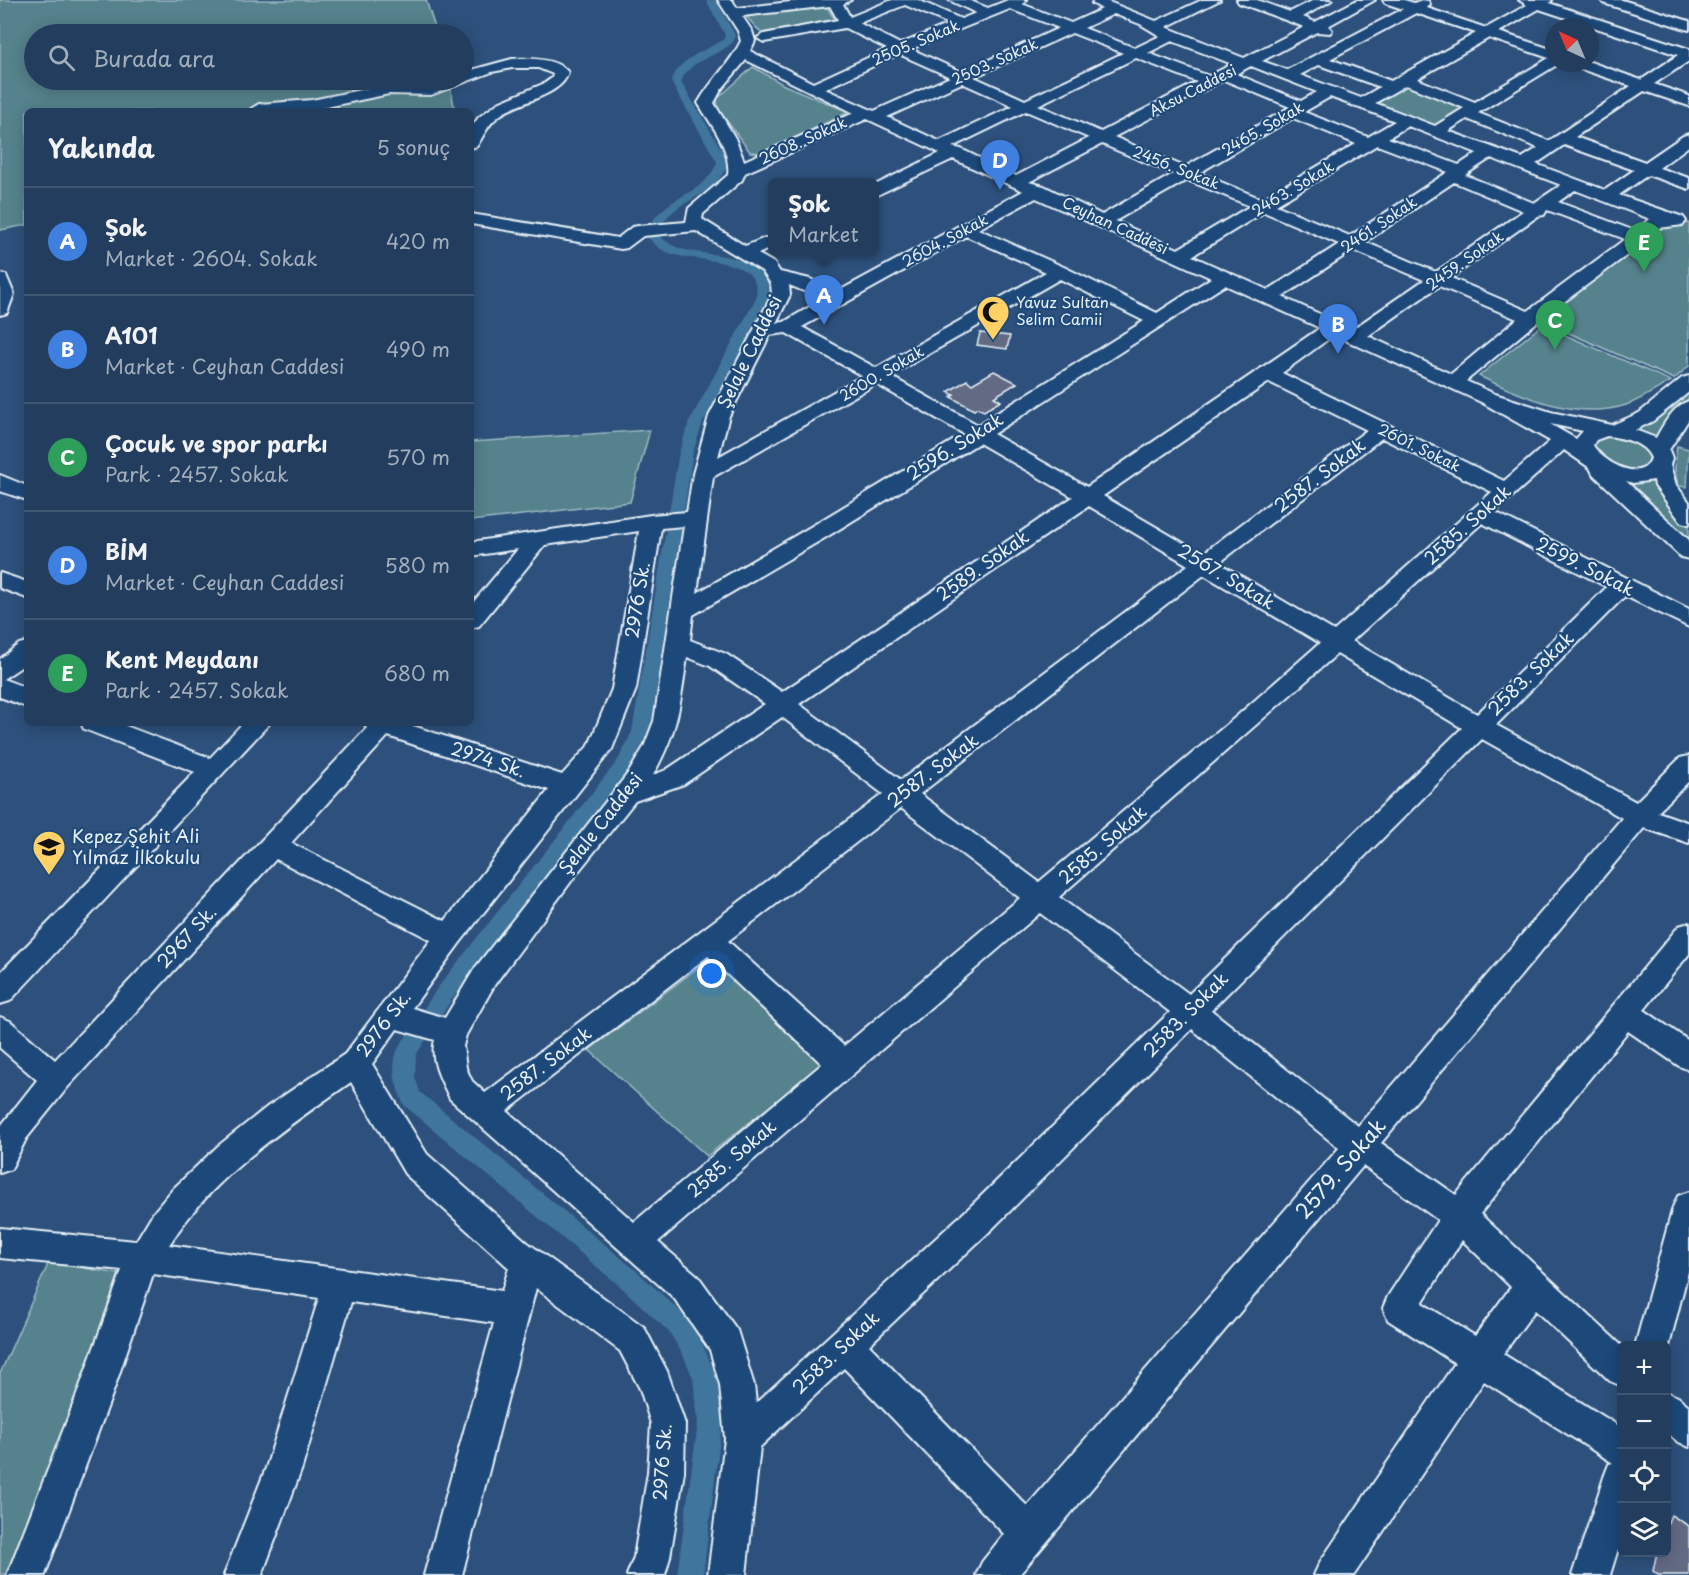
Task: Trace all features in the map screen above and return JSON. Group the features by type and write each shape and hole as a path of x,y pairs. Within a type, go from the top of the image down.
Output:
{"street":[{"path":"699,226 693,220 695,212 736,177 738,170 732,149 706,103 714,88 743,53 748,41 729,6 838,0 847,22"},
{"path":"764,38 847,22 905,0 961,24"},
{"path":"956,0 989,13"},
{"path":"1092,0 1119,10 1171,36 1288,75 1607,196 1681,220"},
{"path":"1155,27 1213,0"},
{"path":"1244,0 1352,41"},
{"path":"1292,17 1325,0"},
{"name":"Aksu Caddesi","path":"1018,181 1368,0"},
{"path":"1390,0 1545,52"},
{"path":"1288,75 1430,0"},
{"path":"1608,0 1689,26"},
{"path":"1362,104 1536,1 1689,54"},
{"path":"1014,2 1071,28 1135,53 1217,78 1542,207 1637,238"},
{"name":"2505. Sokak","path":"813,89 899,49 1014,2"},
{"name":"2503. Sokak","path":"872,114 1071,28 1140,4"},
{"path":"1599,34 1639,9"},
{"name":"2456. Sokak","path":"847,22 899,49 1024,105 1188,172 1530,318"},
{"path":"879,189 1024,105 1171,36"},
{"name":"Ceyhan Caddesi","path":"743,53 813,89 872,114 1488,398 1563,440 1590,459 1689,552"},
{"path":"1523,165 1689,54"},
{"path":"1317,59 1397,82 1558,143 1689,184"},
{"path":"474,73 487,68 535,63 545,64 561,72 559,80 550,86 492,112 478,126 474,136"},
{"path":"1435,132 1545,66"},
{"path":"1599,70 1689,101"},
{"path":"272,108 312,105 384,90"},
{"name":"2465. Sokak","path":"1103,220 1329,91"},
{"name":"2608. Sokak","path":"738,170 872,114"},
{"name":"2463. Sokak","path":"1179,256 1267,206 1406,121"},
{"path":"1607,196 1689,139"},
{"name":"2461. Sokak","path":"1270,297 1489,152"},
{"name":"2459. Sokak","path":"1355,337 1575,183"},
{"name":"2604. Sokak","path":"789,327 1038,190"},
{"path":"474,220 621,244 638,231 699,226"},
{"path":"1453,382 1530,318 1654,223 1681,220"},
{"name":"Şelale Caddesi","path":"699,226 768,267 780,284 781,295 719,416 704,474 666,721 656,748 638,779 485,975 419,1023 448,1046 451,1068 460,1090 686,1287 725,1342 737,1385 743,1438 727,1575"},
{"path":"966,230 1060,272 1157,320"},
{"path":"745,253 768,242"},
{"name":"2600. Sokak","path":"704,474 1060,272"},
{"path":"776,276 804,283 837,299"},
{"name":"2596. Sokak","path":"682,611 757,569 978,434 1225,277"},
{"path":"0,279 5,294 0,309"},
{"path":"763,330 789,327"},
{"name":"2567. Sokak","path":"789,327 1086,495 1478,726 1639,816 1689,833"},
{"name":"2589. Sokak","path":"627,794 675,777 1086,495 1268,374 1333,327"},
{"name":"2601. Sokak","path":"1268,374 1507,490"},
{"path":"1689,382 1646,417 1587,436 1583,442 1590,459 1611,471 1631,475 1654,471 1673,425 1689,407"},
{"name":"Ceyhan Caddesi","path":"1488,398 1546,417 1641,437 1659,458"},
{"path":"717,425 756,445"},
{"name":"2587. Sokak","path":"484,1111 1381,429"},
{"name":"2585. Sokak","path":"635,1241 1246,722 1563,440"},
{"path":"1659,458 1666,486 1689,517"},
{"name":"2599. Sokak","path":"1481,514 1689,619"},
{"path":"474,549 651,522 697,518"},
{"name":"2976 Sk.","path":"646,1575 652,1557 666,1472 668,1424 655,1383 632,1339 527,1261 417,1164 355,1063 419,1023 449,936 567,786 600,749 624,689 651,522"},
{"path":"474,616 537,540"},
{"path":"0,580 24,589"},
{"name":"2583. Sokak","path":"743,1438 981,1218 1622,586"},
{"path":"677,644 718,660 782,704 1190,1011 1360,1146 1459,1216 1617,1364"},
{"path":"0,672 24,652"},
{"path":"0,687 24,697"},
{"path":"101,726 213,769"},
{"path":"0,992 255,726"},
{"name":"2967 Sk.","path":"0,1160 15,1129 56,1079 380,726"},
{"name":"2974 Sk.","path":"388,726 567,786"},
{"name":"2579. Sokak","path":"995,1575 1028,1533 1639,816 1689,765"},
{"path":"272,845 449,936"},
{"path":"1617,1446 1400,1308 1459,1216 1689,933"},
{"path":"710,941 844,1065"},
{"path":"1625,1013 1689,1057"},
{"path":"0,1030 56,1079"},
{"path":"26,1575 144,1257 164,1223 212,1171 268,1123 355,1063"},
{"path":"1653,1341 1689,1207"},
{"path":"0,1243 144,1257 513,1309"},
{"path":"443,1575 527,1261"},
{"path":"243,1575 284,1468 340,1284"},
{"path":"1333,1575 1390,1485 1478,1358 1532,1286"},
{"path":"845,1344 1028,1533"},
{"path":"1671,1413 1689,1429"},
{"path":"1591,1575 1617,1493"}],"green space":[{"path":"0,0 426,0 434,24 24,24 24,90 451,90 454,108 24,108 24,226 0,230"},
{"path":"827,7 835,20 761,33 746,16"},
{"path":"753,67 784,85 849,112 763,153 750,152 718,109 717,99"},
{"path":"1406,86 1465,107 1434,127 1374,104"},
{"path":"1689,223 1689,366 1674,379 1537,319 1660,225"},
{"path":"1542,325 1671,381 1626,405 1589,410 1550,404 1479,376"},
{"path":"1689,393 1689,398 1672,415 1656,439 1635,431 1667,411"},
{"path":"650,430 630,502 474,521 474,442"},
{"path":"1613,435 1641,444 1650,455 1647,465 1633,470 1619,468 1593,453 1593,442 1604,436"},
{"path":"1677,446 1689,449 1687,487 1679,486 1676,476"},
{"path":"1625,482 1655,482 1689,526 1689,543"},
{"path":"711,958 828,1060 707,1156 589,1050"},
{"path":"49,1262 119,1274 71,1421 10,1575 0,1574 0,1374"}],"building":[{"name":"Yavuz Sultan Selim Camii","path":"980,333 1010,336 1007,349 977,345"},
{"path":"994,371 1017,383 994,397 1001,401 984,411 977,408 974,410 951,397 954,395 948,392 967,380 972,384"},
{"path":"1671,1515 1689,1526 1689,1575 1658,1575 1653,1571 1656,1557 1671,1557"}],"waterway":[{"path":"690,1575 710,1423 705,1378 693,1349 678,1325 630,1280 412,1098 404,1077 406,1053 445,993 625,764 641,732 686,452 696,422 762,298 764,286 757,273 745,266 732,261 674,251 662,245 652,235 656,222 665,212 710,184 718,175 723,162 676,82 679,74 690,63 728,42 730,35 711,0"}],"place":[{"name":"BİM","path":"1000,190"},
{"name":"Kent Meydanı","path":"1644,272"},
{"name":"Şok","path":"824,325"},
{"name":"Yavuz Sultan Selim Camii","path":"993,341"},
{"name":"Çocuk ve spor parkı","path":"1555,350"},
{"name":"A101","path":"1338,354"},
{"name":"Kepez Şehit Ali Yılmaz İlkokulu","path":"49,876"}]}
